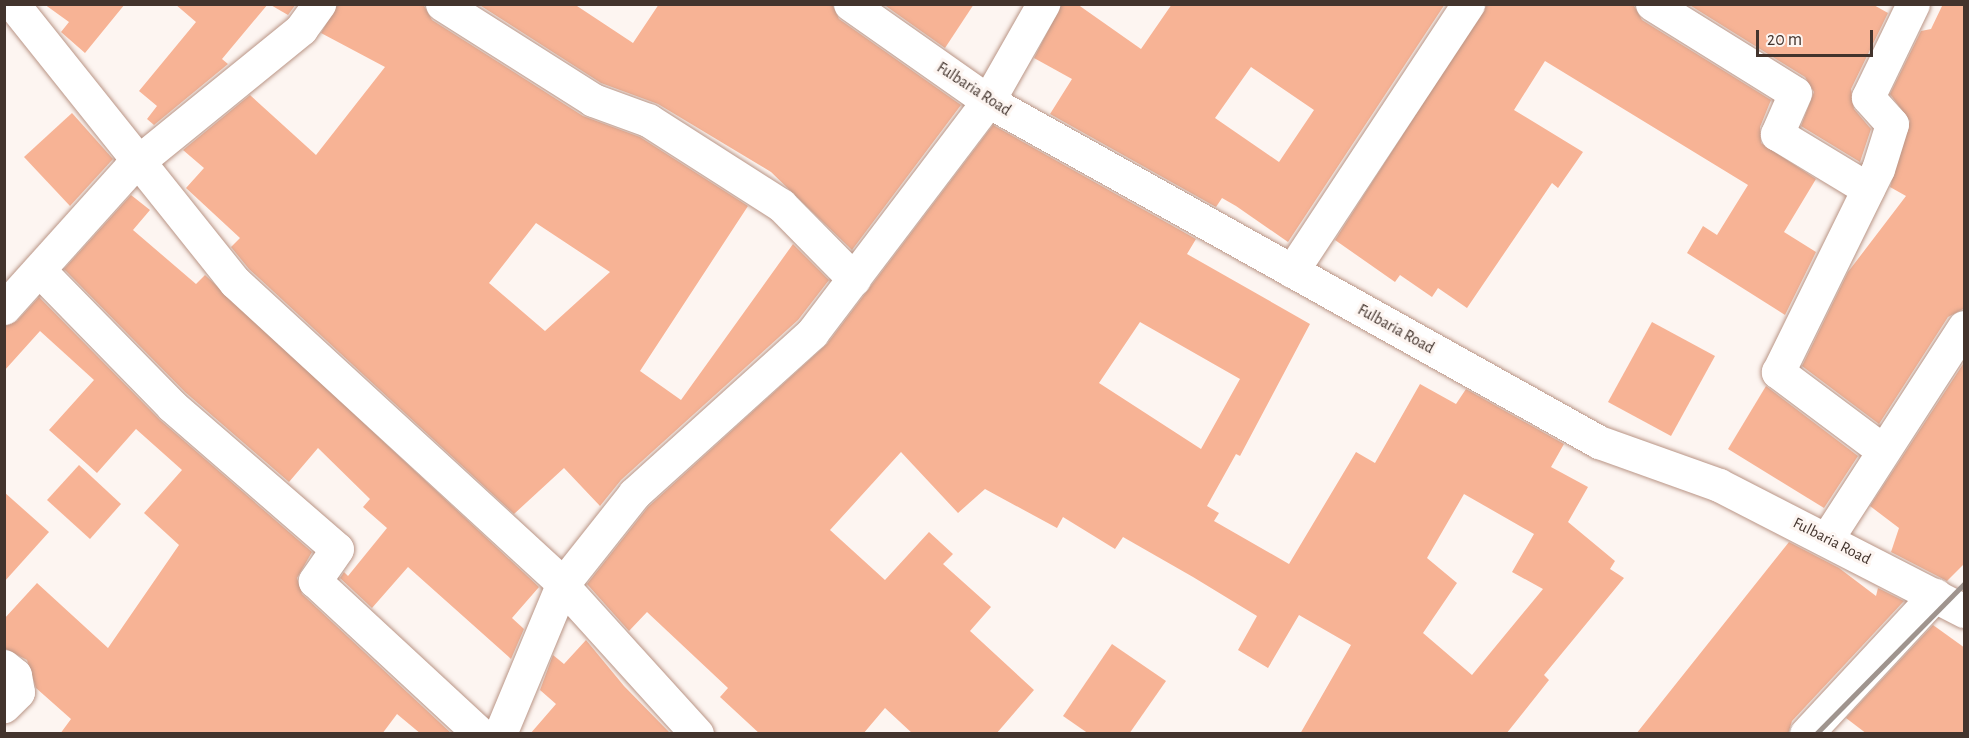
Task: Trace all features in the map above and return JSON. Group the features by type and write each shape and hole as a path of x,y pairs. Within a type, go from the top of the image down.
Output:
{"street":[{"path":"13,4 235,282 563,585 697,734"},
{"path":"442,4 593,100 648,120 781,205 854,279"},
{"name":"Fulbaria Road","path":"850,4 988,101 1599,442 1719,485 1828,537 1950,603"},
{"path":"500,734 563,585 634,494 812,333 988,101 1042,4"},
{"path":"1292,271 1468,4"},
{"path":"1652,4 1795,93 1777,134 1868,189"},
{"path":"1881,449 1778,372 1868,189 1892,124 1868,97 1913,4"},
{"path":"4,308 140,161 307,13"},
{"path":"39,270 172,406 337,549 315,581 480,734"},
{"path":"1828,537 1881,449 1965,327"},
{"path":"1806,734 1950,603"},
{"path":"1831,734 1950,603"},
{"path":"4,666 15,675 18,692 4,706"}],"building":[{"path":"44,4 125,4 85,53 61,32 69,22"},
{"path":"175,4 268,4 222,59 228,64 154,125 147,119 157,106 139,91 196,22"},
{"path":"269,4 296,4 288,15"},
{"path":"338,4 423,4 432,20 583,116 640,137 748,206 640,371 681,400 793,244 829,280 798,320 621,480 600,506 564,468 514,514 249,269 231,247 240,238 186,188 204,168 183,150 250,95 316,155 385,67 321,33","holes":["536,223 610,272 545,331 489,283"]},
{"path":"478,4 574,4 633,43 659,4 832,4 839,19 961,105 852,250 771,172 658,104 601,83"},
{"path":"883,4 974,4 945,48"},
{"path":"1062,4 1077,4 1141,49 1172,4 1445,4 1288,242 1222,198 1216,207 1050,114 1072,79 1034,58","holes":["1251,67 1314,110 1279,162 1215,118"]},
{"path":"1487,4 1633,4 1642,20 1771,100 1760,127 1761,143 1816,179 1784,232 1816,252 1785,315 1687,253 1703,226 1717,235 1748,185 1545,61 1514,110 1583,152 1558,188 1552,183 1467,308 1438,288 1432,297 1400,275 1395,282 1335,240"},
{"path":"1688,4 1872,4 1888,13 1851,89 1854,109 1871,129 1860,162 1801,126 1814,92 1805,77"},
{"path":"1943,4 1965,4 1965,308 1948,317 1879,424 1802,366 1848,272 1906,196 1890,187 1910,121 1890,94 1921,31 1931,29"},
{"path":"72,113 113,159 70,206 24,157"},
{"path":"993,125 1196,239 1187,254 1310,324 1240,456 1236,454 1207,506 1219,513 1214,521 1289,564 1356,452 1375,463 1420,384 1456,404 1466,389 1564,444 1551,467 1588,487 1568,522 1615,561 1610,569 1624,578 1544,675 1549,680 1506,734 1300,734 1351,645 1299,615 1268,668 1238,650 1257,616 1193,577 1123,537 1115,549 1063,517 1057,528 985,489 958,513 901,452 830,530 885,580 929,532 953,554 943,564 991,607 970,631 1034,690 996,734 913,734 885,708 863,734 760,734 720,697 728,688 647,612 629,631 587,584 648,507 827,344","holes":["1140,322 1240,379 1201,449 1099,383","1464,494 1534,534 1512,572 1543,589 1472,675 1423,633 1457,583 1427,558"]},
{"path":"131,195 150,210 133,230 196,284 205,275 539,587 512,618 524,629 511,659 408,567 372,608 340,578 344,572 348,576 387,528 363,507 370,499 318,448 289,482 185,392 64,269"},
{"path":"39,297 160,420 312,552 297,578 302,594 452,734 421,734 397,714 382,734 60,734 71,719 36,688 27,660 4,648 4,619 37,583 108,648 179,545 144,513 182,470 136,429 97,473 49,430 94,380 40,331 4,371 4,326 17,321"},
{"path":"1652,322 1715,356 1671,436 1608,402"},
{"path":"1965,361 1965,563 1947,581 1891,552 1899,528 1870,506"},
{"path":"1766,386 1858,456 1824,508 1728,449"},
{"path":"79,465 121,504 90,539 47,500"},
{"path":"4,492 49,532 4,582"},
{"path":"1789,542 1839,568 1876,596 1878,588 1904,601 1792,721 1788,734 1636,734"},
{"path":"1933,625 1965,648 1965,734 1867,734 1846,718"},
{"path":"586,640 624,686 671,734 530,734 556,704 540,690 553,655 564,664"},
{"path":"1112,644 1166,681 1129,734 1089,734 1063,716"}],"railway":[{"path":"1816,734 1964,584"}]}
